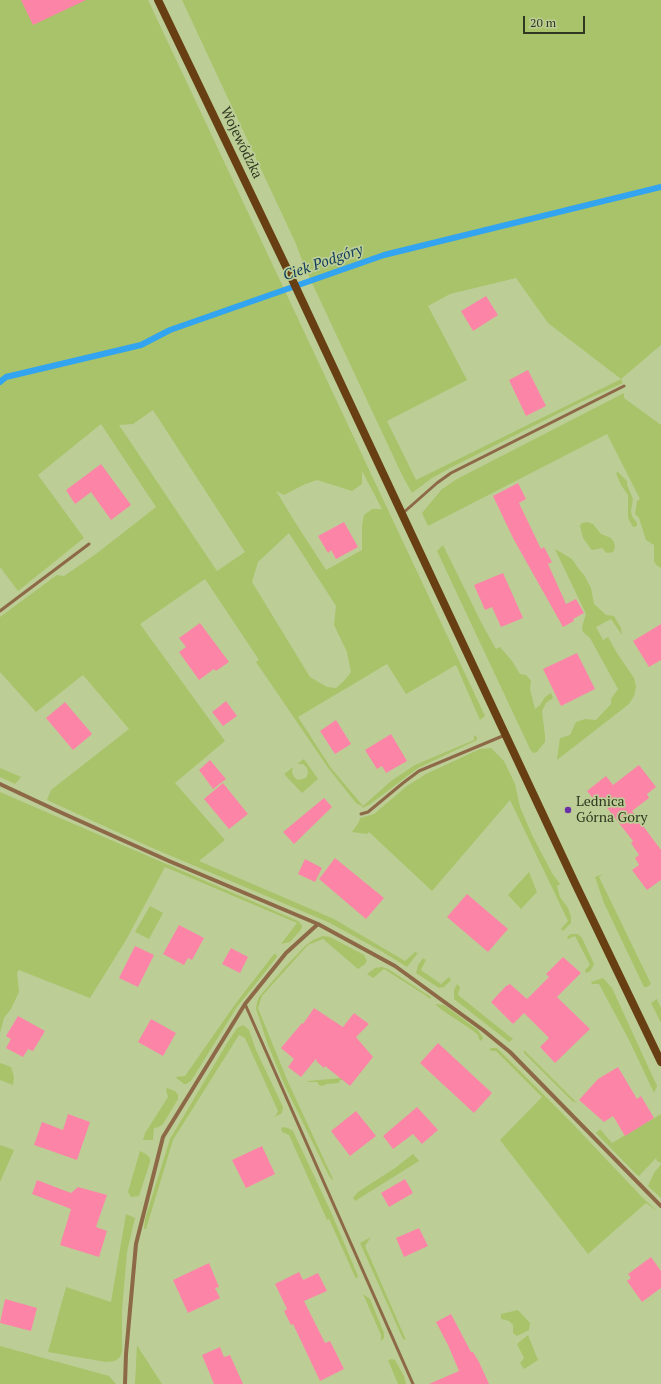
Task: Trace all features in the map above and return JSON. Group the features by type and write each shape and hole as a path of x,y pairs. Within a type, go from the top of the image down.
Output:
{"main road":[{"name":"Wojewódzka","path":"158,0 291,277 505,735 661,1062"}],"street":[{"path":"0,784 169,861 318,924 405,972 510,1052 661,1206"},
{"path":"125,1384 126,1354 136,1244 163,1137 245,1004 286,953 318,924"}],"lane":[{"path":"401,514 451,473 624,386"},
{"path":"0,611 89,544"},
{"path":"361,814 368,812 419,771 505,735"},
{"path":"245,1004 413,1384"}],"green space":[{"path":"0,0 148,0 485,716 480,720 456,665 406,694 387,664 298,717 331,768 363,806 391,781 415,765 474,740 474,735 477,737 477,740 418,768 369,805 362,808 362,806 356,803 329,769 256,662 259,660 205,579 140,624 225,741 175,783 225,840 199,861 334,919 405,961 415,952 418,953 407,967 328,922 150,847 47,800 51,790 129,729 83,675 36,712 0,672 0,617 57,575 64,576 96,554 156,507 101,424 38,475 84,538 18,591 0,567","holes":["153,410 245,552 217,571 119,425 133,424","362,471 382,509 372,509 364,515 362,525 362,550 326,570 276,491 284,495 303,485 317,480 352,491 362,484","289,533 336,606 334,625 347,652 351,672 336,688 327,687 310,677 252,582 258,562"]},
{"path":"182,0 661,0 661,345 621,379 623,383 581,402 450,468 432,478 412,493 403,477 305,268 296,244","holes":["516,278 548,323 621,379 416,480 387,421 467,380 428,306 450,294"]},
{"path":"624,393 624,398 661,425 661,568 656,565 654,561 654,545 646,540 639,518 635,514 637,501 640,499 607,434 428,526 422,513 442,489 457,479"},
{"path":"618,472 627,481 627,485 633,499 631,511 632,516 637,523 637,526 633,527 628,518 628,495 621,485 616,473"},
{"path":"587,522 593,524 601,534 611,538 615,547 613,552 607,553 602,548 592,550 590,548 583,538 580,526 582,523"},
{"path":"443,545 496,649 500,647 512,661 520,674 526,675 531,681 530,689 535,709 540,705 545,697 551,693 553,698 546,703 542,711 545,742 537,752 533,753 530,749 437,551"},
{"path":"555,549 572,559 584,575 591,588 594,604 606,615 614,616 621,628 622,635 611,619 596,627 603,640 608,637 634,678 636,687 634,696 629,704 557,760 560,738 570,735 576,722 585,719 596,720 611,704 611,699 618,689 590,638 583,632 582,627 586,614"},
{"path":"491,748 504,761 515,784 520,807 533,837 552,873 560,884 557,886 560,897 568,908 571,917 571,923 563,931 561,929 568,921 510,800 432,891 369,832 367,834 352,832 360,818 374,814 407,786 426,774 480,749"},
{"path":"304,759 318,779 302,793 284,774 293,767 292,772 294,777 298,780 306,778 308,773 307,768 303,764 297,764"},
{"path":"0,768 21,777 15,784 0,777"},
{"path":"0,792 298,921 302,927 290,942 281,944 297,923 165,867 126,940 90,998 19,970 17,973 19,992 11,1009 4,1018 0,1033"},
{"path":"529,872 537,892 521,909 508,895"},
{"path":"603,874 599,877 651,984 647,987 644,987 604,903 595,877"},
{"path":"150,906 163,913 149,939 135,932"},
{"path":"571,934 578,934 582,938 594,964 589,972 586,973 585,970 590,965 575,936 568,939 567,937"},
{"path":"323,936 330,937 364,955 367,961 358,969 323,939 308,945 262,996 258,1008 288,1082 333,1179 332,1180 285,1086 268,1045 256,1009 259,997 284,968 305,946 313,940"},
{"path":"274,954 276,954 277,957 237,1007 191,1081 184,1084 175,1077 185,1076 236,1003"},
{"path":"423,958 426,960 421,970 441,984 449,977 451,980 444,987 439,988 416,973 418,965"},
{"path":"382,967 388,969 431,997 430,999 384,969 373,978 367,974 375,968"},
{"path":"603,978 612,988 657,1086 654,1093 629,1040 599,984 592,984 591,982"},
{"path":"457,984 460,987 458,995 513,1039 509,1042 454,999 454,990"},
{"path":"657,999 661,1008 661,1023 651,1003"},
{"path":"435,1004 444,1005 478,1030 483,1038 482,1040 481,1041 479,1039 478,1035 472,1030"},
{"path":"243,1025 249,1030 256,1050 283,1107 282,1113 275,1117 278,1111 245,1038 239,1035 173,1140 146,1229 144,1229 145,1219 170,1139 226,1045 237,1028"},
{"path":"497,1048 658,1212 646,1203 588,1254 500,1140 542,1097 496,1051 491,1051 489,1049"},
{"path":"524,1050 577,1103 572,1101 524,1053"},
{"path":"0,1063 11,1067 14,1077 13,1085 0,1080"},
{"path":"342,1078 343,1080 340,1080 339,1083 322,1086 317,1082 308,1082 308,1081"},
{"path":"167,1088 175,1091 178,1095 178,1099 163,1124 154,1128 153,1140 143,1140 145,1133 168,1097 166,1090"},
{"path":"661,1114 661,1163 657,1161 656,1158 639,1176 596,1133 600,1129 612,1143"},
{"path":"283,1127 293,1131 331,1212 358,1276 356,1279 329,1219 327,1220 289,1135 282,1132 281,1129"},
{"path":"0,1145 14,1150 0,1182"},
{"path":"140,1151 150,1158 150,1162 139,1196 131,1197 128,1192"},
{"path":"413,1154 419,1161 355,1201 353,1198 358,1192 395,1168"},
{"path":"661,1164 661,1198 648,1186 654,1173"},
{"path":"126,1214 135,1218 127,1252 122,1310 122,1352 120,1357 115,1361 106,1362 48,1352 66,1287 111,1302"},
{"path":"371,1237 365,1246 406,1340 403,1339 360,1243"},
{"path":"363,1294 370,1299 384,1333 384,1338 381,1341 381,1335"},
{"path":"518,1310 530,1323 529,1330 517,1336 513,1333 513,1325 509,1321 501,1319 501,1314"},
{"path":"528,1335 538,1360 524,1369 520,1363 524,1358 517,1344"},
{"path":"137,1345 140,1350 162,1384 135,1384"},
{"path":"0,1346 109,1376 116,1384 0,1384"},
{"path":"388,1360 395,1360 404,1376 406,1384 398,1384"}],"building":[{"path":"21,0 86,0 33,25"},
{"path":"486,296 498,315 473,331 461,311"},
{"path":"528,370 546,406 526,416 509,380"},
{"path":"101,464 131,505 111,520 91,492 75,504 66,490"},
{"path":"518,483 526,499 519,503 541,549 544,547 552,562 548,564 566,604 576,599 584,613 563,627 513,538 493,496"},
{"path":"344,522 358,547 336,559 331,550 328,553 318,536"},
{"path":"503,573 523,618 501,627 492,607 485,610 474,585"},
{"path":"200,623 229,662 216,671 214,669 199,680 179,652 186,647 179,638"},
{"path":"661,624 661,660 649,667 633,641"},
{"path":"577,653 595,689 561,706 543,669"},
{"path":"226,701 237,716 223,726 212,712"},
{"path":"65,702 92,734 73,750 46,718"},
{"path":"336,720 351,744 335,754 320,731"},
{"path":"391,734 407,761 386,773 382,766 377,769 365,750"},
{"path":"210,760 226,779 213,789 199,770"},
{"path":"639,765 656,787 647,794 649,798 632,811 661,850 661,880 647,890 632,870 639,865 635,858 639,855 631,843 633,841 604,804 600,807 587,791 606,776 613,785"},
{"path":"223,783 248,814 229,829 204,799"},
{"path":"324,798 332,807 294,844 283,832"},
{"path":"335,858 384,898 366,919 319,879"},
{"path":"305,859 322,868 315,882 298,874"},
{"path":"467,894 508,929 488,952 447,917"},
{"path":"179,925 204,938 192,960 188,958 184,965 163,954"},
{"path":"135,946 154,955 138,987 119,978"},
{"path":"231,948 248,957 240,973 222,964"},
{"path":"563,957 581,973 557,997 590,1029 555,1063 540,1047 549,1038 524,1013 513,1024 491,1002 506,986 510,984 527,999 549,977 546,974"},
{"path":"314,1008 343,1027 354,1013 369,1024 356,1037 373,1057 350,1086 325,1066 324,1068 316,1061 316,1059 301,1077 288,1067 294,1059 281,1048 302,1023 303,1024"},
{"path":"18,1016 45,1031 33,1051 28,1049 23,1057 6,1048 11,1039 6,1036"},
{"path":"151,1019 176,1033 163,1056 138,1042"},
{"path":"438,1043 492,1093 474,1113 420,1063"},
{"path":"618,1067 637,1099 641,1096 654,1118 625,1136 613,1116 604,1122 579,1100 598,1079"},
{"path":"417,1107 438,1130 422,1144 413,1134 393,1149 383,1136"},
{"path":"356,1111 376,1136 350,1156 331,1131"},
{"path":"68,1114 90,1122 77,1160 34,1145 42,1122 63,1130"},
{"path":"262,1146 275,1174 246,1188 232,1160"},
{"path":"405,1179 413,1193 389,1207 381,1193"},
{"path":"37,1180 71,1193 78,1187 107,1195 96,1227 107,1231 99,1257 60,1245 71,1209 32,1194"},
{"path":"419,1228 428,1246 404,1257 396,1238"},
{"path":"651,1257 661,1271 661,1288 642,1302 627,1281 631,1278 628,1274"},
{"path":"209,1263 219,1287 215,1288 220,1298 188,1313 173,1280"},
{"path":"299,1272 303,1280 318,1273 327,1291 304,1301 325,1343 330,1341 344,1369 320,1381 293,1324 291,1325 284,1311 287,1309 275,1284"},
{"path":"5,1299 37,1308 31,1331 0,1323"},
{"path":"451,1314 471,1352 473,1352 479,1362 489,1384 429,1384 459,1371 436,1322"},
{"path":"220,1347 224,1357 230,1355 243,1384 214,1384 202,1355"}],"waterway":[{"name":"Ciek Podgóry","path":"0,382 6,377 141,345 170,330 384,255 661,187"}],"place":[{"name":"Lednica Górna Gory","path":"568,810"}]}
